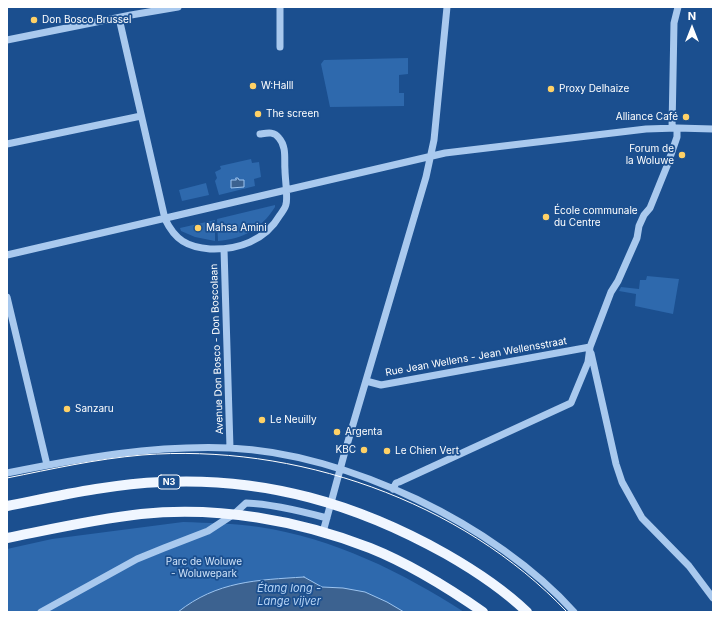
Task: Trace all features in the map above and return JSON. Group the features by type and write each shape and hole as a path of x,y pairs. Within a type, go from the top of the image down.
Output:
{"main road":[{"name":"N3","path":"7,506 115,486 163,482 232,484 308,496 355,510 424,542 487,580 527,612"},
{"path":"7,538 90,521 142,514 195,512 234,514 296,525 323,532 370,548 406,565 453,591 483,612"}],"street":[{"path":"7,40 178,7"},
{"path":"280,7 280,47"},
{"path":"323,532 431,157 447,7"},
{"path":"393,489 396,483 571,403 588,362 590,347 611,292 618,281 637,238 639,226 644,215 650,208 677,137 674,128 674,23 678,7"},
{"path":"119,18 165,219 170,230 178,239 191,245 204,248 224,249 239,247 253,241 267,231 278,219 286,204 284,147 279,137 272,133 260,134"},
{"path":"7,144 141,116"},
{"path":"7,255 445,153 646,129 713,129"},
{"name":"Avenue Don Bosco - Don Boscolaan","path":"224,249 230,448"},
{"path":"7,296 47,465"},
{"path":"590,347 616,464 622,482 642,518 689,566 713,598"},
{"name":"Rue Jean Wellens - Jean Wellensstraat","path":"366,382 381,385 590,347"},
{"path":"7,472 131,451 230,448 281,454 340,469 393,489 430,506 494,545 536,577 574,612"},
{"path":"41,612 137,559 208,531 234,514 246,503 301,511 327,518"}],"green space":[{"path":"408,58 408,74 399,75 399,93 404,93 404,106 330,107 321,64 324,60"},
{"path":"251,159 252,163 259,162 261,177 254,179 255,186 219,195 215,181 217,178 215,172 221,169 220,166"},
{"path":"206,183 209,195 182,201 179,190"},
{"path":"275,205 270,215 251,232 235,238 218,241 217,219"},
{"path":"215,220 215,241 195,237 181,231 180,228"},
{"path":"647,276 679,279 673,314 635,306 636,294 619,291 621,287 639,289 640,280 646,280"},
{"name":"Parc de Woluwe - Woluwepark","path":"183,522 221,523 259,527 314,539 340,548 391,570 464,612 7,612 7,549 52,539"}],"water":[{"path":"236,178 239,180 244,180 244,187 231,188 231,180 236,180"},
{"name":"Étang long - Lange vijver","path":"304,577 322,587 343,588 365,592 404,612 178,612 208,594 223,588 254,581"}],"tram line":[{"path":"7,478 91,462 142,455 200,454 258,459 315,470 372,487 426,510 477,539 525,573 567,612"}],"place":[{"name":"Don Bosco Brussel","path":"34,20"},
{"name":"W:Halll","path":"253,86"},
{"name":"Proxy Delhaize","path":"551,89"},
{"name":"The screen","path":"258,114"},
{"name":"Alliance Café","path":"686,117"},
{"name":"Forum de la Woluwe","path":"682,155"},
{"name":"École communale du Centre","path":"546,217"},
{"name":"Mahsa Amini","path":"198,228"},
{"name":"Sanzaru","path":"67,409"},
{"name":"Le Neuilly","path":"262,420"},
{"name":"Argenta","path":"337,432"},
{"name":"KBC","path":"364,450"},
{"name":"Le Chien Vert","path":"387,451"}]}
